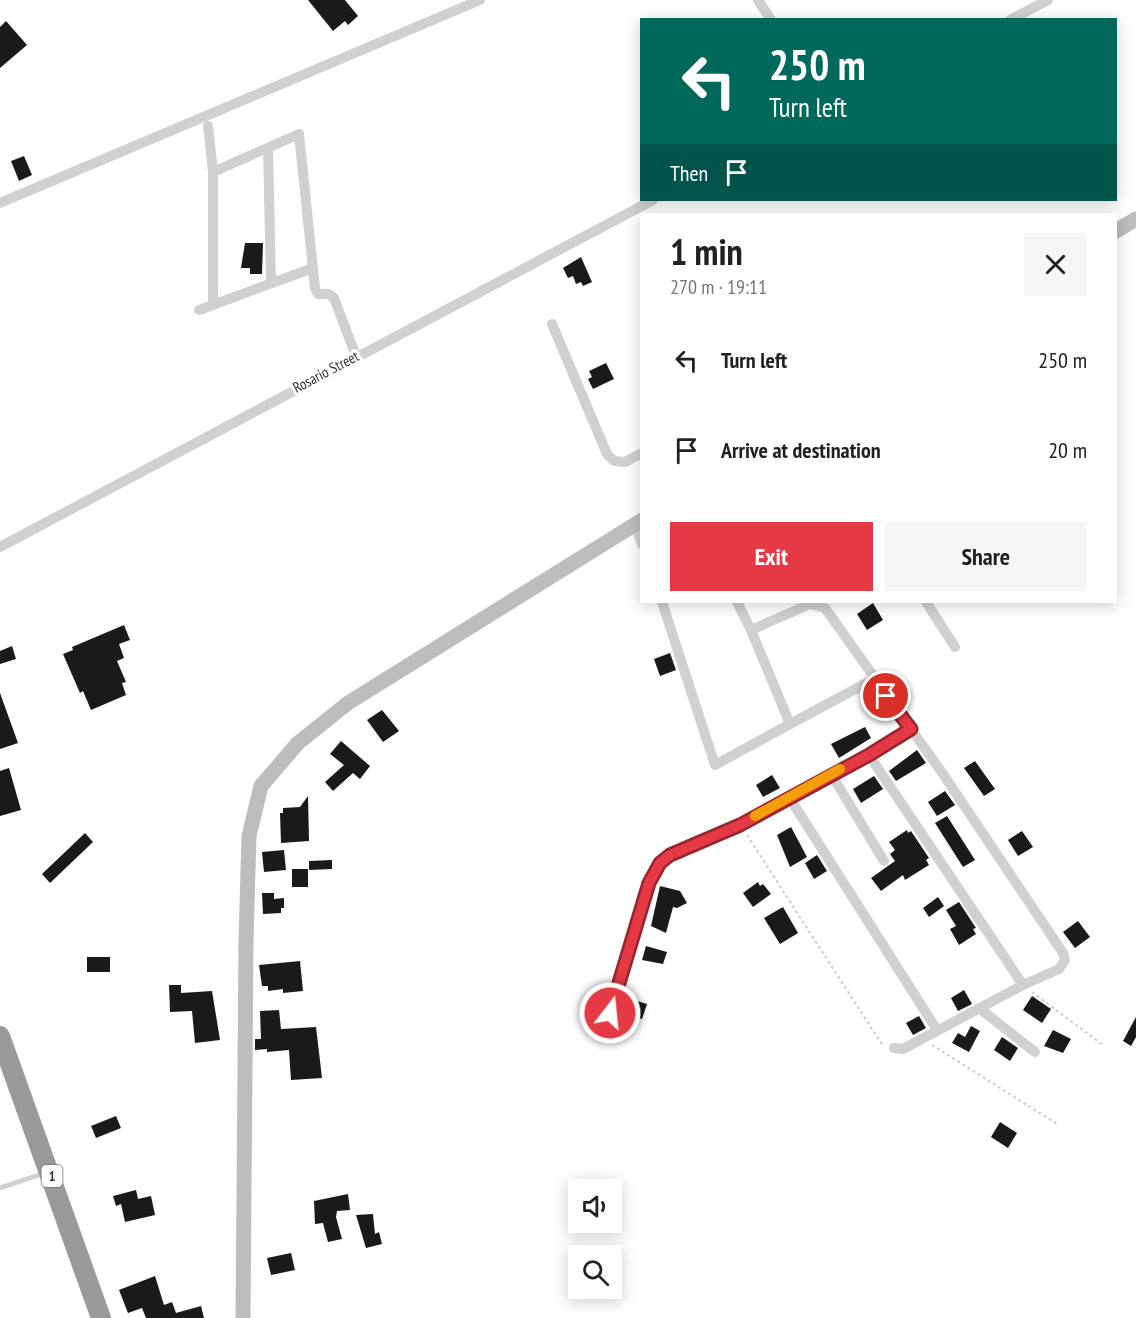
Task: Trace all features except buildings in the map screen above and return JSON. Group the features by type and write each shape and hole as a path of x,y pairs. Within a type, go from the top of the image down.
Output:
{"highway":[{"name":"1","path":"0,1037 101,1318"}],"street":[{"path":"0,202 480,0"},
{"path":"758,0 770,18"},
{"path":"1014,18 1048,0"},
{"path":"208,126 213,172 213,305"},
{"path":"213,172 299,134 313,268 318,294 329,294 334,298 356,356"},
{"path":"268,148 271,284"},
{"name":"Rosario Street","path":"0,548 356,356 651,201"},
{"path":"1117,230 1136,219"},
{"path":"199,310 313,268"},
{"path":"552,324 607,454 614,461 625,462 640,454"},
{"path":"243,1318 249,836 261,786 298,743 348,703 639,523"},
{"path":"662,603 715,765 874,679"},
{"path":"738,603 790,724"},
{"path":"927,603 955,647"},
{"path":"751,630 810,604 821,605 911,729 1063,954 1065,960 1059,969 1023,985 903,1049 894,1048"},
{"path":"610,1013 649,883 660,863 670,855 740,825 869,755 911,729"},
{"path":"869,755 1023,985"},
{"path":"831,774 884,861"},
{"path":"789,797 937,1030"},
{"path":"979,1008 1035,1052"}],"lane":[{"path":"0,1188 50,1172"}],"path":[{"path":"740,825 881,1043 894,1048"},
{"path":"1023,985 1103,1045"},
{"path":"922,1039 1057,1124"}],"slow traffic":[{"path":"755,816 840,769"}],"route":[{"path":"610,1013 649,883 660,863 670,855 711,840 740,825 869,755 911,729 886,696"}]}
